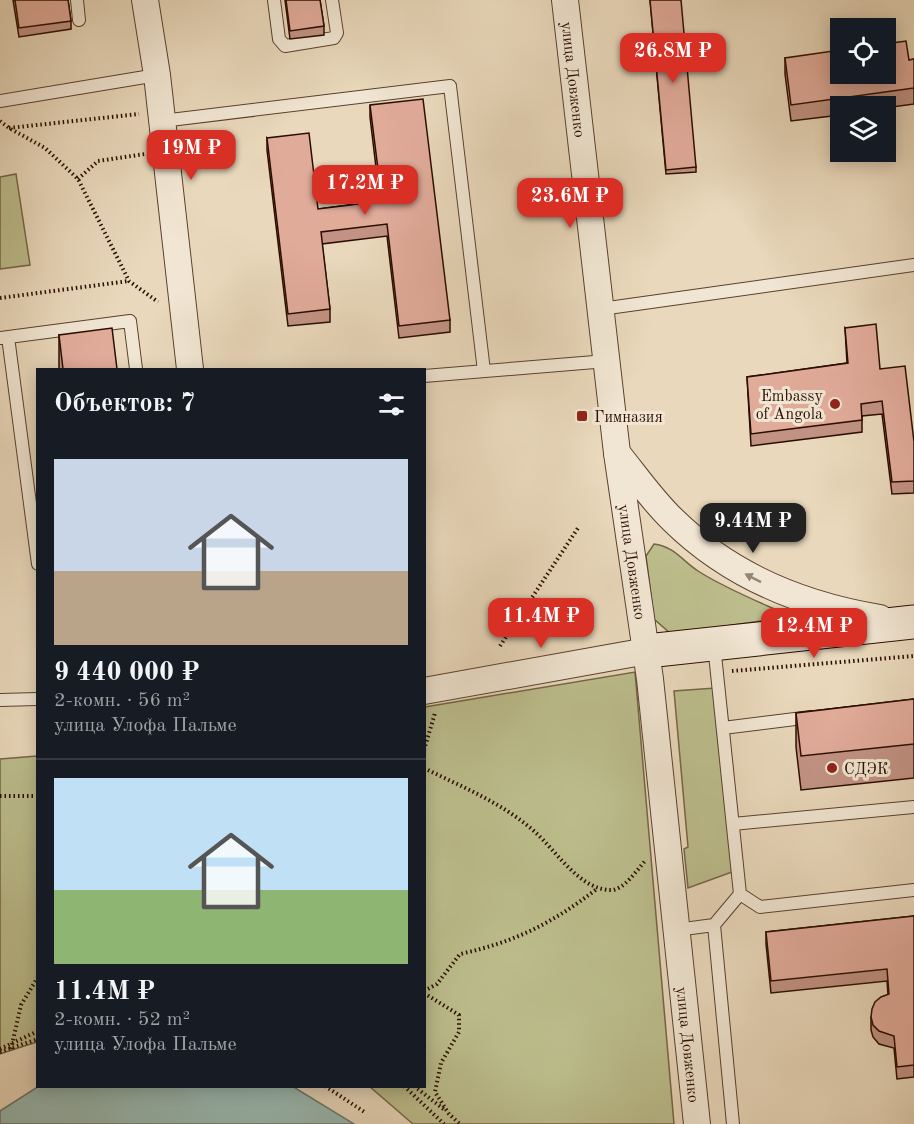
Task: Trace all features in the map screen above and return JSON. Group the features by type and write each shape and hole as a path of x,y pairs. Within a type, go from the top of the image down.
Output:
{"street":[{"path":"145,0 157,75 190,368"},
{"name":"улица Довженко","path":"565,0 617,453 647,651 697,1124"},
{"path":"617,453 671,519 705,549 749,577 800,600 846,613 911,623"},
{"path":"433,690 647,651 720,658 911,623"}],"lane":[{"path":"77,0 79,20"},
{"path":"274,0 279,39 285,46 334,38 337,33 332,0"},
{"path":"0,101 157,75"},
{"path":"161,117 450,86 484,371"},
{"path":"601,309 914,266"},
{"path":"36,551 4,337 130,321 136,368"},
{"path":"426,375 607,361"},
{"path":"676,930 714,925 741,894 723,728 720,658"},
{"path":"0,700 36,699"},
{"path":"723,728 824,716"},
{"path":"733,824 914,807"},
{"path":"741,894 760,907 914,890"},
{"path":"714,925 733,1124"}],"path":[{"path":"9,128 161,117"},
{"path":"0,120 9,128 45,148 78,179 129,281 184,320"},
{"path":"78,179 98,161 165,152"},
{"path":"0,298 129,281"},
{"path":"500,646 578,528"},
{"path":"720,658 914,656"},
{"path":"426,737 433,690"},
{"path":"426,769 500,807 535,831 579,877 598,888 614,891 652,854"},
{"path":"0,796 36,796"},
{"path":"426,991 437,984 460,954 490,947 537,929 569,911 598,888"},
{"path":"12,1046 21,1005 36,981"},
{"path":"426,993 459,1015 459,1032 441,1063 435,1092 449,1114"},
{"path":"0,1051 36,1032"},
{"path":"12,1046 36,1040"},
{"path":"334,1088 366,1113"},
{"path":"406,1088 444,1124"},
{"path":"416,1088 460,1124"}],"green space":[{"path":"16,174 30,265 0,269 0,177"},
{"path":"654,544 672,551 717,582 779,611 775,619 671,634 654,619 646,556"},
{"path":"635,672 674,1124 413,1124 371,1088 426,1088 426,707"},
{"path":"715,688 732,872 688,888 684,849 688,847 674,691"},
{"path":"36,756 36,1042 0,1054 0,759"}],"water":[{"path":"36,1088 295,1088 354,1124 0,1124 0,1111"}],"building":[{"path":"15,0 68,0 71,21 19,28"},
{"path":"286,0 320,0 324,26 290,31"},
{"path":"650,0 681,0 696,167 666,170"},
{"path":"906,41 909,60 914,59 914,88 856,96 830,96 830,100 791,105 785,58 830,51 830,84 896,84 896,42"},
{"path":"423,99 450,320 399,326 387,224 321,232 330,309 288,314 267,138 309,133 318,209 382,201 370,105"},
{"path":"876,324 880,369 905,366 914,442 914,481 892,482 882,401 861,404 862,420 751,434 747,377 848,363 845,328"},
{"path":"112,328 117,368 63,368 59,335"},
{"path":"914,699 914,744 801,756 796,713"},
{"path":"914,916 914,1065 897,1067 894,1036 879,1031 873,1025 871,1017 875,1002 889,994 887,969 771,981 766,932"}],"place":[{"name":"Embassy of Angola","path":"835,404"},
{"name":"Гимназия","path":"582,416"},
{"name":"СДЭК","path":"832,768"}]}
